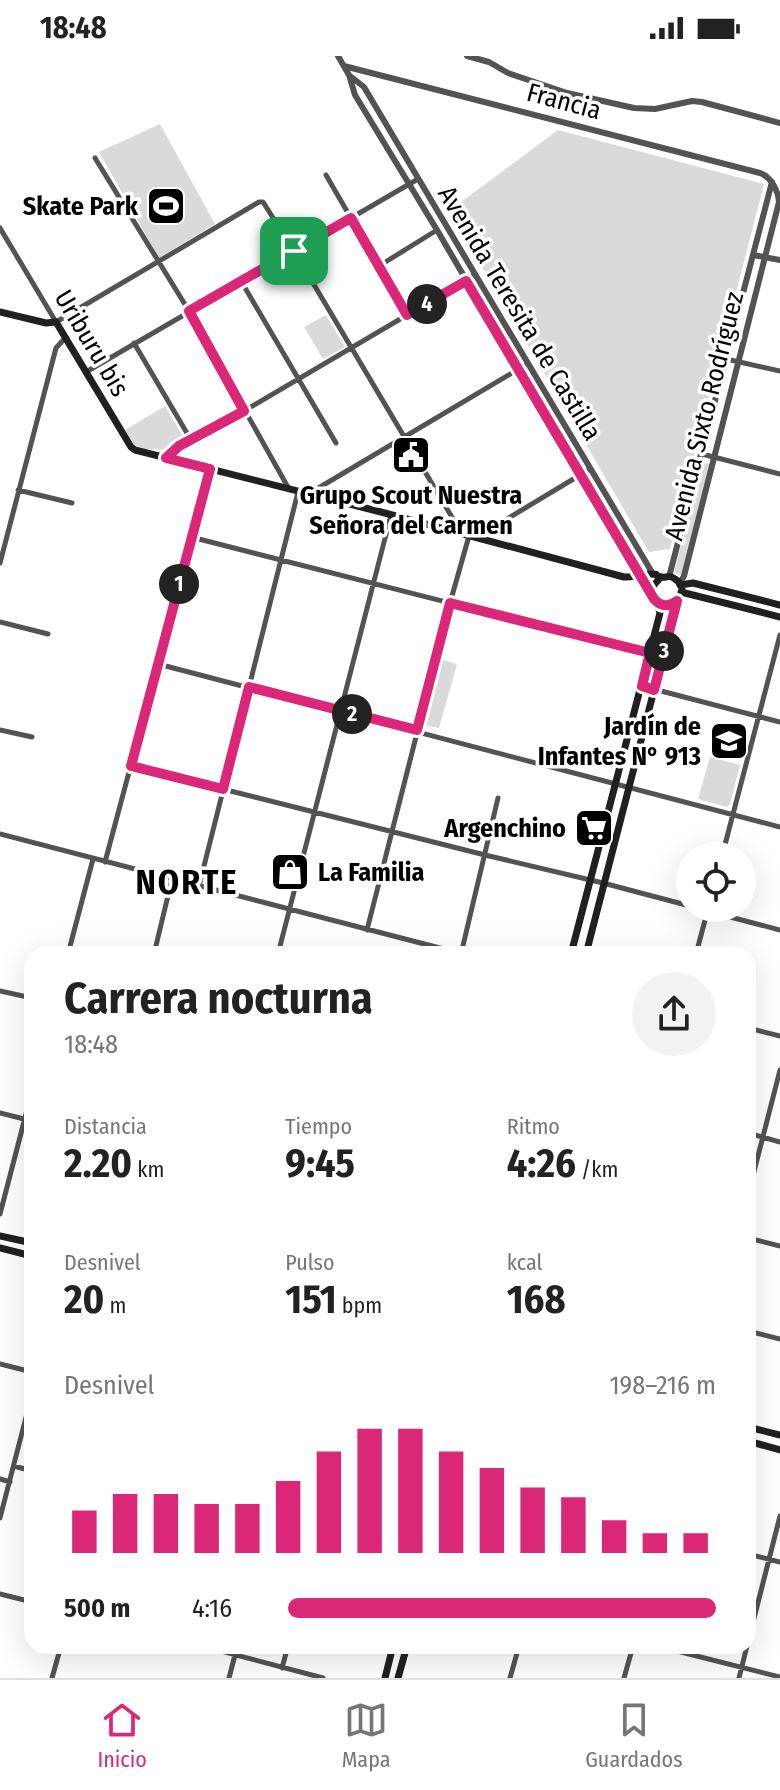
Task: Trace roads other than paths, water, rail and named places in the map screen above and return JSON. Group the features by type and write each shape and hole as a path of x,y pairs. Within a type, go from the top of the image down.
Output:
{"main road":[{"path":"0,312 46,323 56,322"},
{"name":"Uriburu bis","path":"56,322 135,450 624,577 639,576"},
{"path":"639,576 675,579 680,587 780,617"},
{"name":"Avenida Teresita de Castilla","path":"639,576 655,600"},
{"path":"573,946 660,613 652,591 661,576"},
{"path":"680,587 693,583 780,605"},
{"path":"588,946 680,587"},
{"path":"655,600 664,606 677,601"},
{"path":"0,1236 24,1241"},
{"path":"0,1248 24,1254"},
{"path":"756,1429 780,1435"},
{"path":"756,1443 780,1450"},
{"path":"385,1678 391,1654"},
{"path":"398,1678 405,1654"}],"street":[{"name":"Avenida Teresita de Castilla","path":"338,56 349,75 355,95 639,576"},
{"path":"467,56 567,93 634,108 655,109 692,101 702,102 780,123"},
{"name":"Francia","path":"344,66 760,173 772,182"},
{"name":"Avenida Teresita de Castilla","path":"349,75 364,87 590,469 661,576"},
{"path":"95,158 294,491 281,560 199,886"},
{"path":"326,175 407,315"},
{"path":"86,372 418,179"},
{"path":"768,201 780,202 772,182"},
{"name":"Avenida Sixto Rodríguez","path":"661,576 702,454 772,182"},
{"path":"56,322 259,202 265,204 459,533"},
{"name":"Avenida Sixto Rodríguez","path":"680,587 780,202"},
{"name":"Uriburu bis","path":"0,228 56,322"},
{"path":"379,266 437,230"},
{"path":"753,255 780,260"},
{"path":"166,458 191,440 475,275"},
{"path":"241,281 336,443"},
{"path":"0,563 56,348 66,337"},
{"path":"134,343 191,440"},
{"path":"726,359 780,371"},
{"path":"309,494 527,364"},
{"path":"702,454 780,474"},
{"path":"105,862 210,469"},
{"path":"367,930 450,603 473,536 590,469"},
{"path":"18,490 72,503"},
{"path":"280,946 391,515"},
{"path":"191,537 662,657"},
{"path":"0,622 48,634"},
{"path":"725,842 780,635"},
{"path":"158,664 780,827"},
{"path":"642,686 780,722"},
{"path":"0,730 32,737"},
{"path":"131,766 676,902"},
{"path":"464,946 498,798"},
{"path":"0,834 430,946"},
{"path":"70,946 93,859"},
{"path":"156,946 172,879"},
{"path":"698,946 705,922"},
{"path":"751,922 780,930"},
{"path":"0,991 24,996"},
{"path":"756,1030 780,1036"},
{"path":"756,1162 780,1070"},
{"path":"0,1113 24,1119"},
{"path":"0,1214 24,1123"},
{"path":"756,1135 780,1142"},
{"path":"756,1240 780,1246"},
{"path":"756,1333 780,1339"},
{"path":"0,1364 24,1370"},
{"path":"0,1518 24,1426"},
{"path":"14,1466 24,1469"},
{"path":"0,1479 10,1482"},
{"path":"756,1612 780,1516"},
{"path":"756,1556 780,1562"},
{"path":"0,1594 24,1600"},
{"path":"52,1678 59,1654"},
{"path":"231,1654 323,1678"},
{"path":"282,1668 286,1654"},
{"path":"510,1678 517,1654"},
{"path":"624,1678 631,1654"},
{"path":"688,1654 780,1677"},
{"path":"739,1678 746,1654"},
{"path":"229,1678 235,1655"}],"place":[{"name":"Skate Park","path":"166,206"},
{"name":"Grupo Scout Nuestra Señora del Carmen","path":"411,455"},
{"name":"Jardín de Infantes N° 913","path":"729,741"},
{"name":"Argenchino","path":"594,828"},
{"name":"La Familia","path":"290,872"}],"district":[{"name":"NORTE","path":"187,882"}]}
